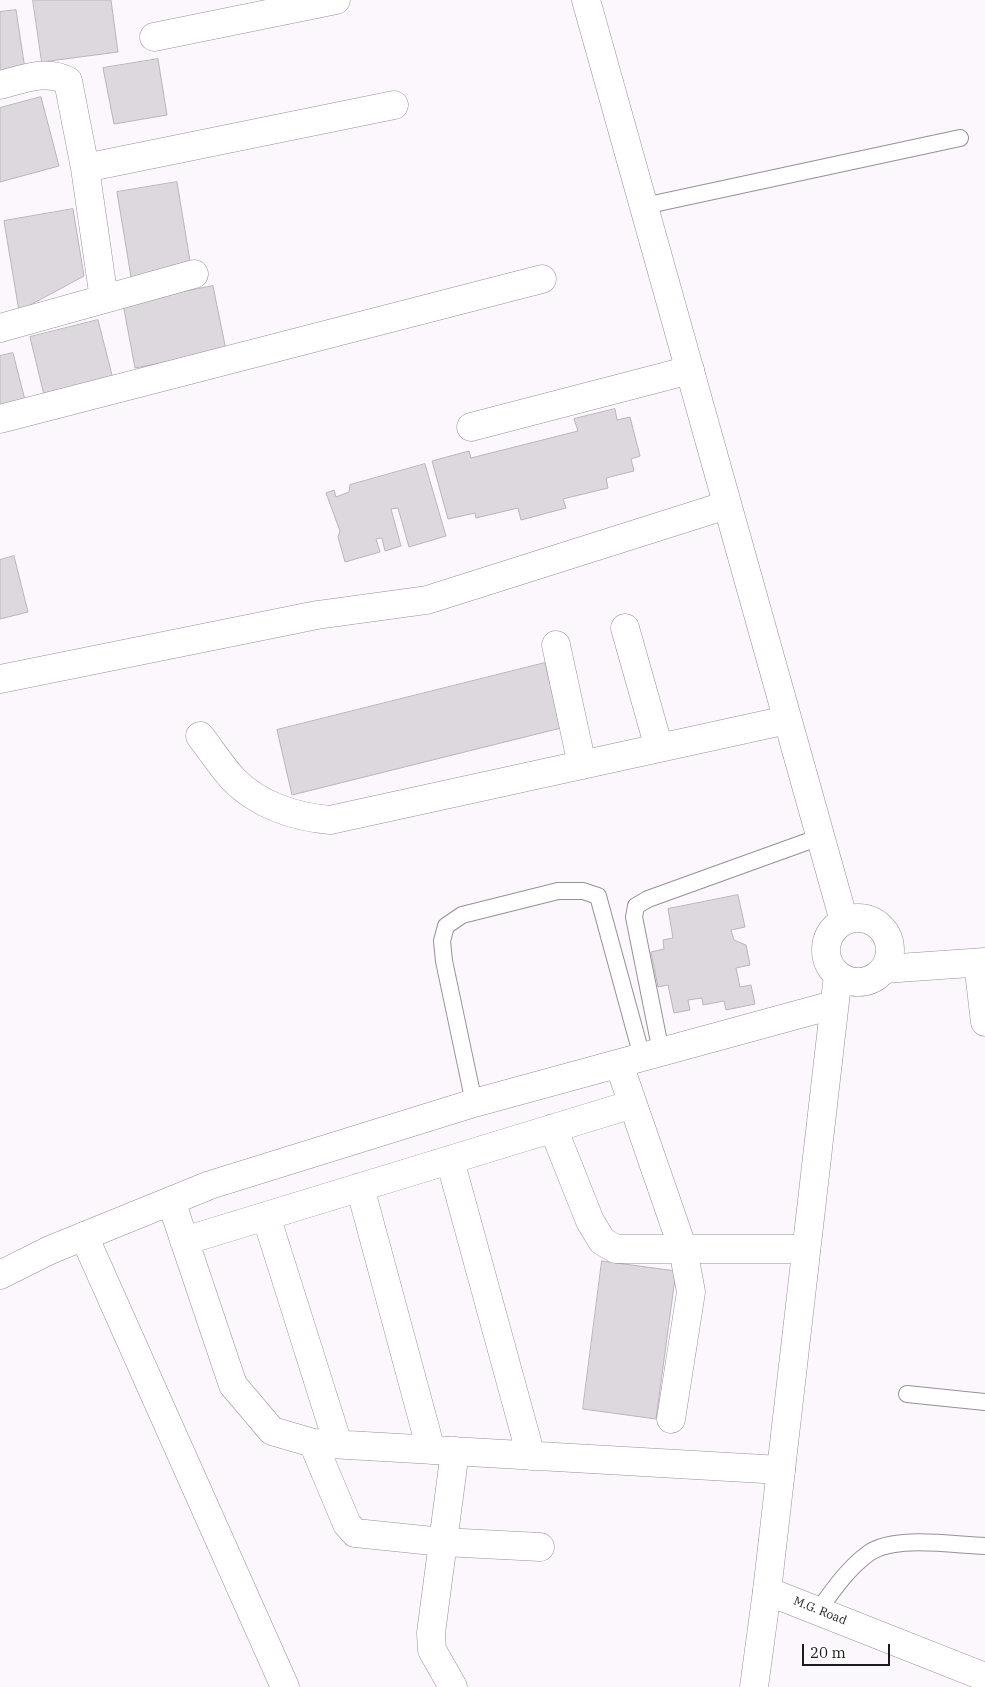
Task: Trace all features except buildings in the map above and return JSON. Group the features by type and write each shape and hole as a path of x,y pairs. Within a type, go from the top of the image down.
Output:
{"street":[{"path":"154,37 275,7 336,0"},
{"path":"586,0 844,921"},
{"path":"0,85 43,74 57,75 68,81 85,168 104,299"},
{"path":"85,168 394,105"},
{"path":"0,328 194,274"},
{"path":"0,419 542,279"},
{"path":"471,427 690,370"},
{"path":"0,679 317,615 427,600 727,505"},
{"path":"625,628 658,748"},
{"path":"556,645 582,765"},
{"path":"200,736 232,778 249,793 277,808 308,818 330,820 787,720"},
{"path":"865,919 883,930 891,949 884,969 877,976 867,981 857,982 838,975 831,967 827,957 826,946 836,927 844,921 865,919"},
{"path":"884,969 981,963 985,1022"},
{"path":"754,1687 781,1470 833,1004 838,975"},
{"path":"0,1275 50,1250 210,1185 474,1103 833,1004"},
{"path":"640,1058 633,1104 683,1249 691,1292 671,1418"},
{"path":"184,1241 633,1104"},
{"path":"553,1128 590,1221 602,1241 616,1249 806,1250"},
{"path":"450,1160 532,1456"},
{"path":"360,1187 443,1450 443,1542 431,1633 432,1650 453,1687"},
{"path":"171,1201 233,1385 272,1431 326,1444 781,1470"},
{"path":"266,1216 343,1516 355,1533 443,1542 540,1547"},
{"path":"84,1236 285,1687"},
{"name":"M.G. Road","path":"767,1590 985,1677"}],"lane":[{"path":"644,206 960,138"},
{"path":"640,1058 634,917 636,906 648,899 820,837"},
{"path":"474,1103 444,961 442,941 446,926 462,915 558,892 583,891 598,896 640,1058"},
{"path":"908,1394 985,1402"},
{"path":"818,1610 848,1571 870,1552 895,1543 985,1546"}]}
